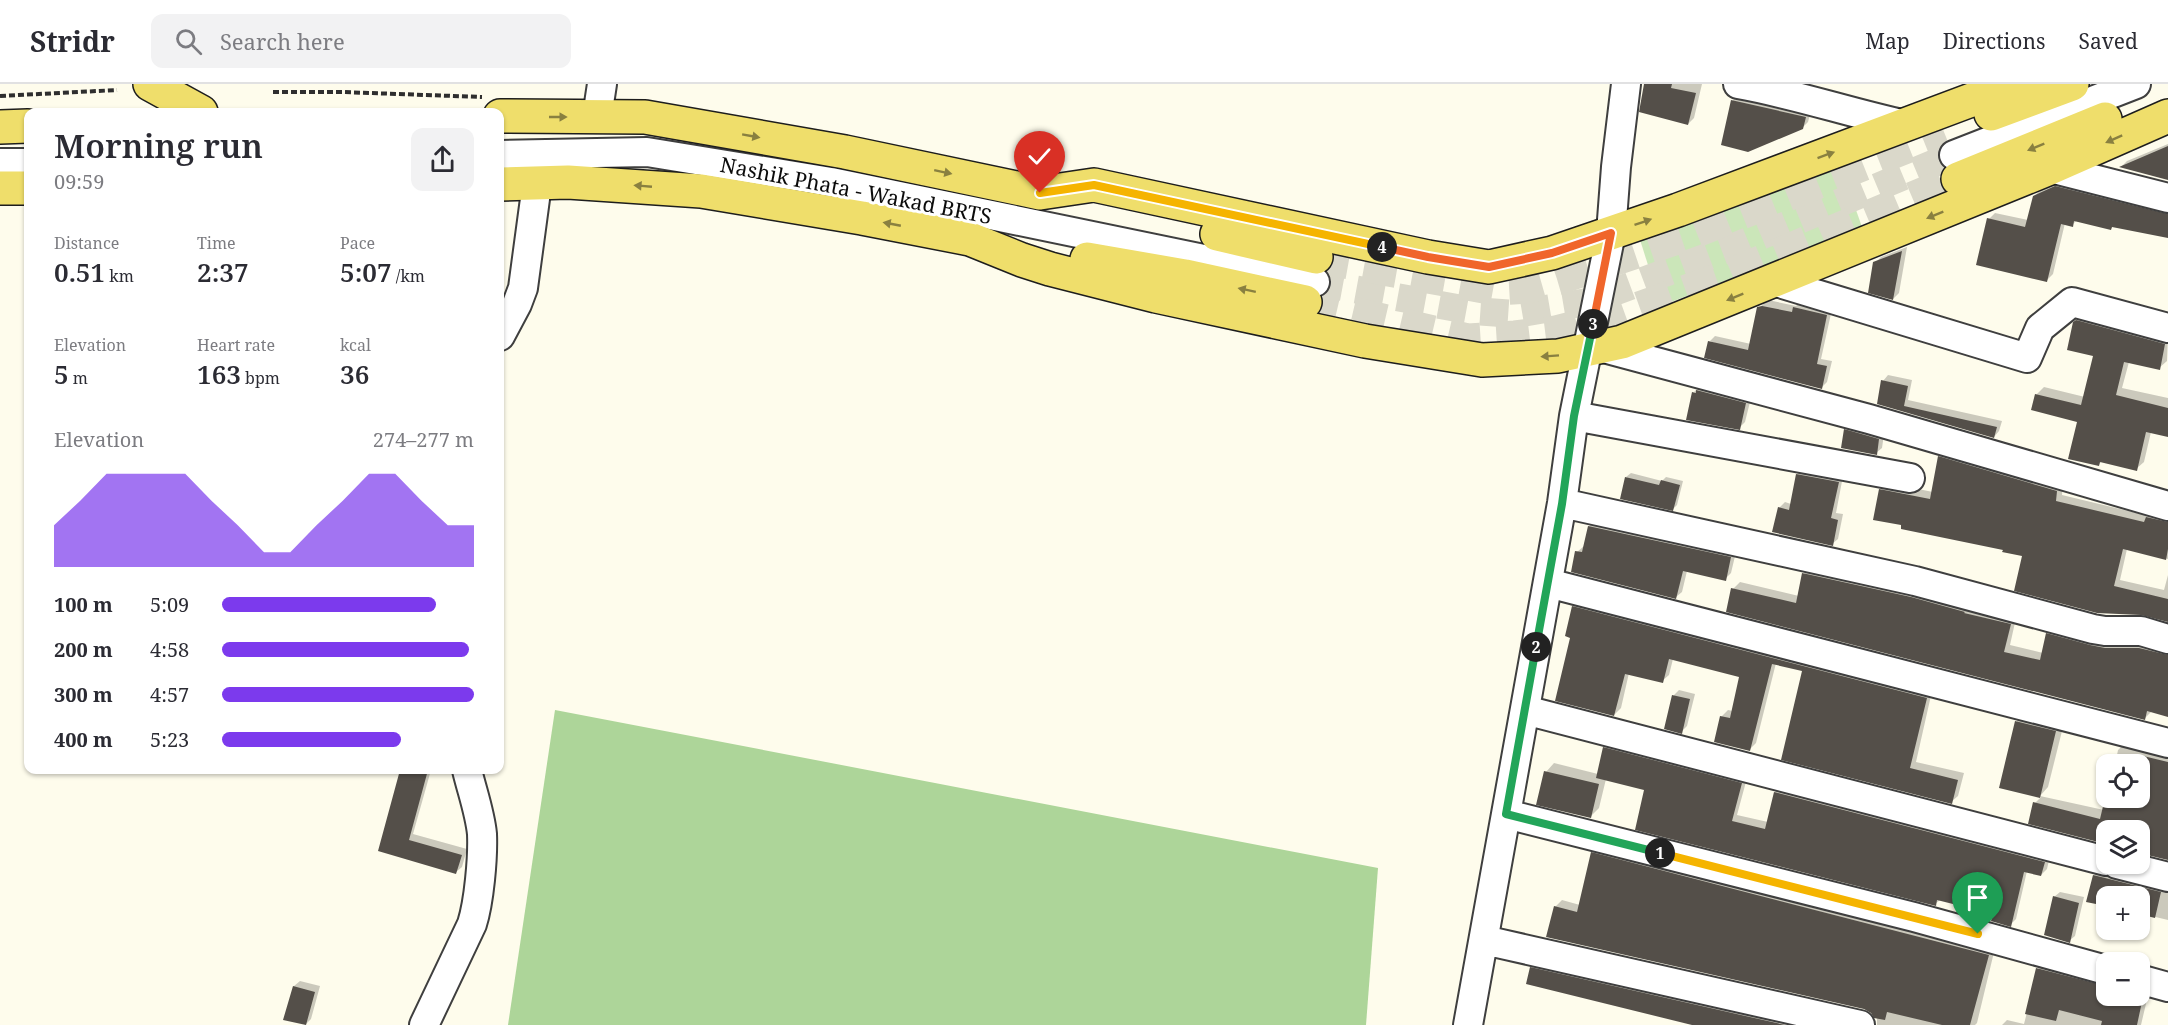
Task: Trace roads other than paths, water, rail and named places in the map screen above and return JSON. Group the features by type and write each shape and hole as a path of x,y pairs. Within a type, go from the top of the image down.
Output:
{"main road":[{"path":"150,84 194,108"},
{"path":"1040,193 1094,185 1428,257 1489,267 1552,253 1678,210 2014,84"},
{"path":"1952,155 2072,84"},
{"path":"1952,155 2168,94"},
{"path":"970,239 1022,260 1077,277 1365,341 1482,360 1558,356 1622,342 2050,168 2168,116"},
{"path":"504,117 645,117 845,152 1040,193 1312,280"},
{"path":"0,127 24,126"},
{"path":"504,184 578,182 701,191 1185,276 1312,280"},
{"path":"0,188 24,188"}],"street":[{"path":"597,117 602,84"},
{"path":"1468,1025 1562,504 1574,416 1594,348 1611,233 1626,84"},
{"path":"1738,84 1767,89 1867,117 1906,125"},
{"path":"1952,155 2136,84"},
{"name":"Nashik Phata - Wakad BRTS","path":"504,154 648,152 831,182 1312,280"},
{"path":"0,163 24,163"},
{"path":"2050,168 2168,198"},
{"path":"504,328 523,288 537,184"},
{"path":"1773,281 2027,358 2040,328 2072,302 2168,328"},
{"path":"1594,348 1869,419 2168,506"},
{"path":"1574,416 1910,478"},
{"path":"1562,504 1915,580 2105,632 2141,632 2168,639"},
{"path":"1548,583 2168,743"},
{"path":"1525,710 2096,858"},
{"path":"424,1025 472,924 477,908 482,835 468,774"},
{"path":"1506,814 1914,917 2096,967"},
{"path":"2150,872 2168,877"},
{"path":"1484,940 1860,1025"},
{"path":"2150,982 2168,987"}],"tunnel":[{"path":"1316,257 1495,289 1529,287 1689,234 1944,132"},
{"path":"1315,282 1473,311 1516,314 1587,302 1734,247 1954,155"},
{"path":"1305,302 1468,340 1556,332 1617,316 1720,279 1958,179"}]}
